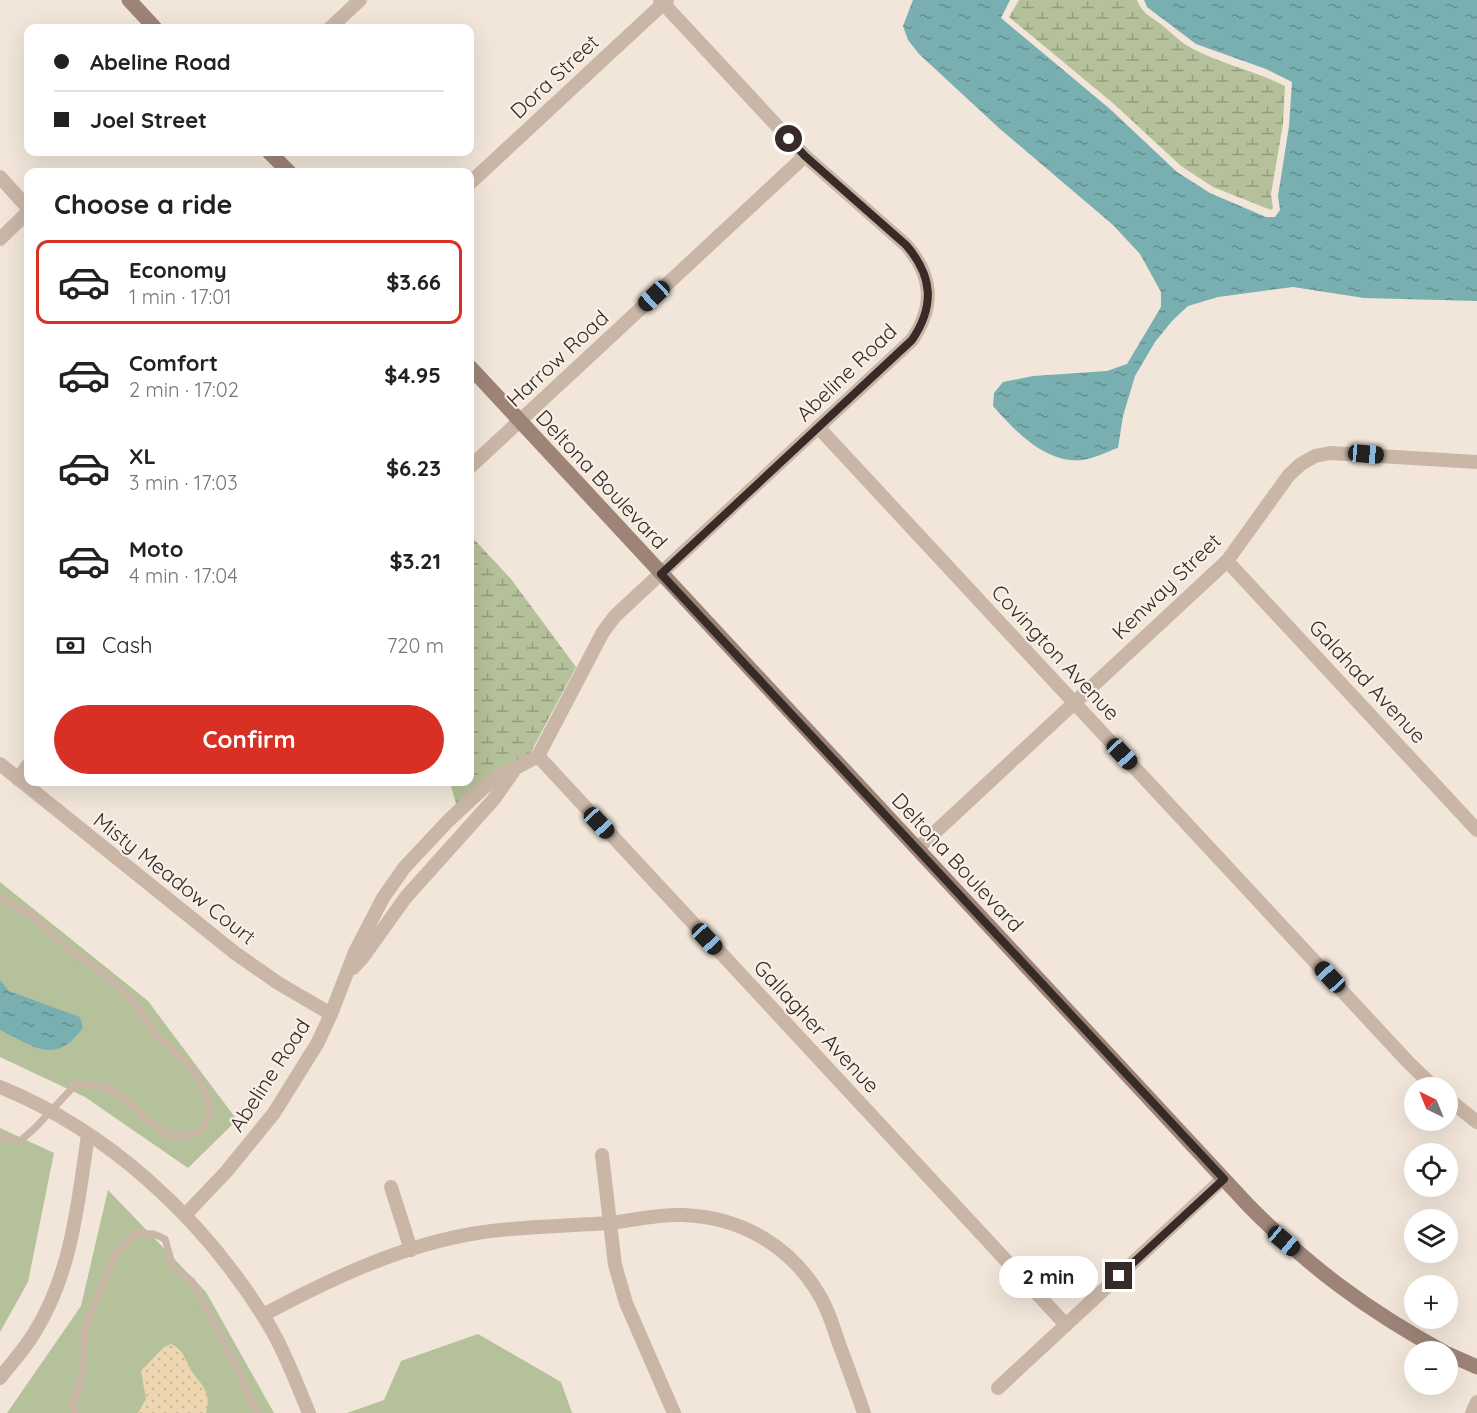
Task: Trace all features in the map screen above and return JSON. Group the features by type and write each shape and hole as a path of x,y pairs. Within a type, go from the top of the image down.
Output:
{"main road":[{"path":"129,0 151,24"},
{"path":"273,156 285,168"},
{"name":"Deltona Boulevard","path":"474,371 1284,1241 1321,1273 1370,1309 1424,1341"},
{"name":"Deltona Boulevard","path":"1458,1358 1477,1367"}],"street":[{"path":"334,24 360,0"},
{"name":"Abeline Road","path":"185,1215 226,1172 274,1113 317,1044 332,1014 355,952 382,898 404,868 442,827 492,782 538,756 603,632 615,616 912,340 926,315 928,287 920,265 906,245 805,156 664,1"},
{"name":"Dora Street","path":"474,179 664,1"},
{"name":"Harrow Road","path":"474,463 805,156"},
{"path":"0,177 24,205"},
{"path":"0,239 24,214"},
{"name":"Covington Avenue","path":"819,428 1424,1077"},
{"name":"Kenway Street","path":"917,849 1227,561 1288,475 1300,464 1315,456 1344,452 1477,462"},
{"name":"Galahad Avenue","path":"1227,561 1477,830"},
{"name":"Gallagher Avenue","path":"538,756 1066,1325"},
{"name":"Misty Meadow Court","path":"0,764 24,784"},
{"name":"Abeline Road","path":"347,974 363,957 406,897 494,800 515,769"},
{"path":"18,779 24,771"},
{"name":"Misty Meadow Court","path":"27,786 235,953 278,983 332,1014"},
{"path":"0,1087 49,1111 88,1135 153,1184 185,1215 215,1250 263,1315 289,1365 309,1413"},
{"path":"1458,1107 1477,1122"},
{"path":"0,1378 37,1329 63,1272 71,1241 88,1135"},
{"path":"602,1155 615,1264 626,1303 674,1413"},
{"path":"998,1388 1224,1179"},
{"path":"391,1187 411,1250"},
{"path":"263,1315 313,1288 411,1250 478,1233 610,1223 679,1215 703,1216 754,1232 775,1245 795,1262 809,1279 822,1299 864,1413"},
{"path":"1472,1413 1477,1402"}],"lane":[{"path":"0,898 31,915 69,949 105,975 132,1001 157,1036 197,1076 208,1101 210,1115 200,1131 182,1137 168,1136 124,1098 105,1087 76,1084 20,1141 4,1138 0,1134"},
{"path":"74,1413 73,1403 80,1387 84,1366 84,1335 91,1312 115,1255 136,1233 154,1234 165,1239 173,1267 192,1281 257,1413"}],"green space":[{"path":"1019,0 1137,0 1145,12 1189,47 1285,86 1283,124 1271,194 1273,208 1271,210 1213,187 1181,166 1114,104 1009,17"},
{"path":"474,539 511,579 576,667 524,765 458,812 451,786 474,786"},
{"path":"0,882 148,1001 237,1120 188,1168 85,1097 0,1057"},
{"path":"0,1128 54,1153 28,1282 0,1332"},
{"path":"108,1190 206,1292 274,1413 7,1413 81,1306"},
{"path":"478,1334 561,1382 572,1413 347,1413 384,1400 401,1361"}],"sand":[{"path":"171,1344 181,1352 205,1390 208,1399 206,1413 138,1413 146,1399 141,1371 164,1347"}],"water":[{"path":"913,0 1010,0 1001,18 1110,109 1177,172 1210,193 1266,217 1275,217 1280,210 1278,196 1289,126 1292,82 1266,69 1196,44 1147,7 1144,0 1477,0 1477,301 1364,298 1293,287 1218,297 1188,306 1155,342 1135,376 1123,416 1118,448 1082,460 1056,457 1044,451 1021,435 993,406 994,393 1003,382 1033,376 1107,371 1127,364 1161,307 1161,292 1140,254 1113,225 1000,129 919,54 908,40 903,26"},
{"path":"0,980 9,991 80,1017 83,1028 73,1040 53,1050 34,1047 0,1030"}],"route":[{"path":"789,139 805,156 906,245 924,272 928,287 926,315 912,340 661,574 1224,1179 1119,1276"}]}
